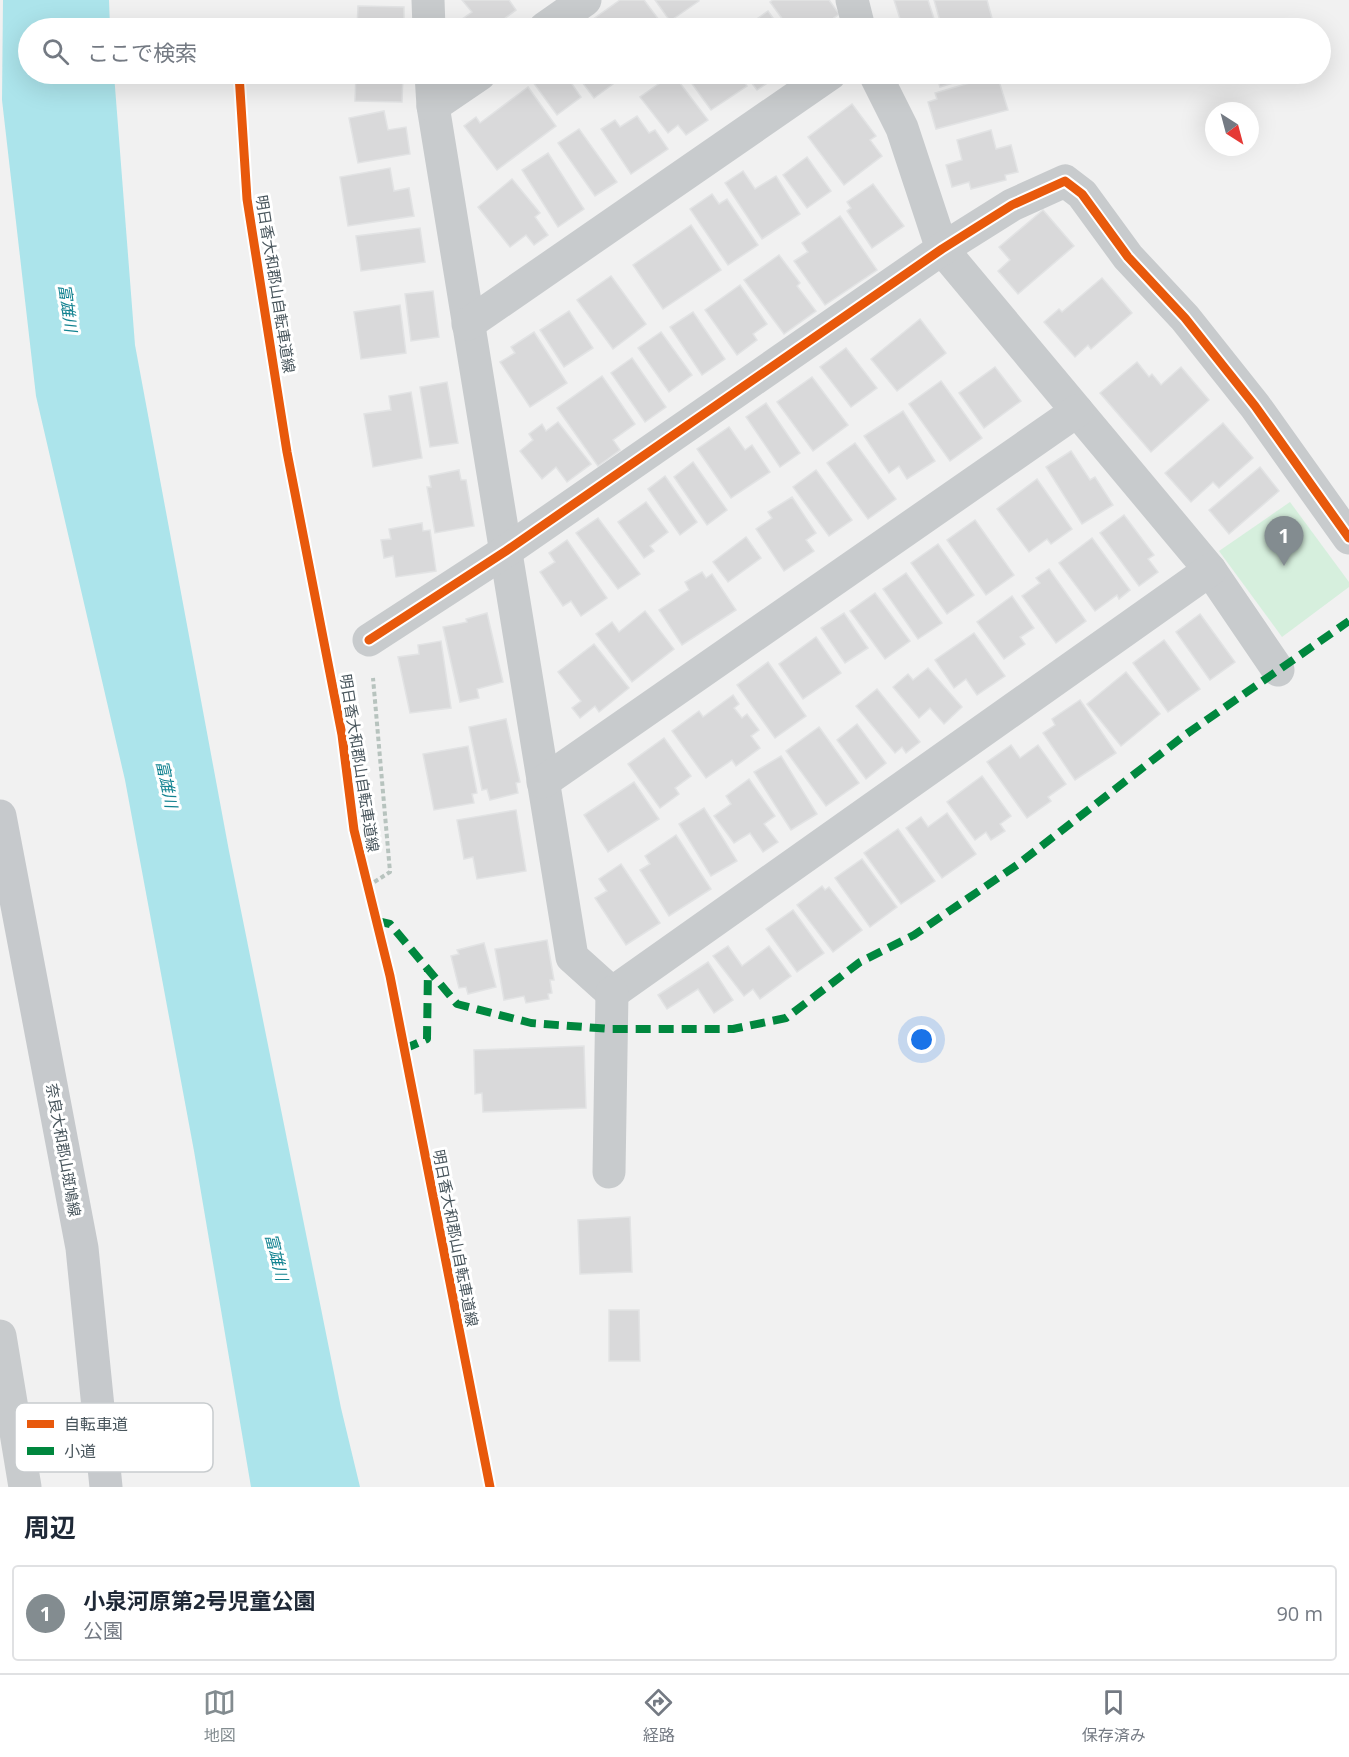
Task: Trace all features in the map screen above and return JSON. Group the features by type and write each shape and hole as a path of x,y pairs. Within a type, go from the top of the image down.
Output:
{"main road":[{"name":"奈良大和郡山斑鳩線","path":"0,816 82,1248 98,1403"},
{"name":"奈良大和郡山斑鳩線","path":"104,1472 106,1487"}],"street":[{"path":"428,0 429,18"},
{"path":"559,18 585,0"},
{"path":"852,0 856,18"},
{"path":"432,84 433,106 468,324 572,957 612,993 609,1172"},
{"path":"433,106 465,84"},
{"path":"468,324 816,84"},
{"path":"880,84 902,128 942,249 1210,570 1278,670"},
{"path":"369,640 506,551 942,249 1012,205 1065,182 1082,194 1128,257 1185,318 1255,406 1349,538"},
{"path":"543,782 1077,411"},
{"path":"612,993 1210,570"},
{"path":"0,1336 15,1427"},
{"path":"23,1472 25,1487"}],"path":[{"path":"368,886 390,872 369,640"}],"green space":[{"path":"1290,502 1349,582 1349,587 1282,637 1219,551"}],"water":[{"name":"富雄川","path":"3,0 109,0 110,18 18,18 18,84 115,84 135,345 229,851 341,1408 360,1487 251,1487 194,1151 125,780 36,396 2,100"}],"building":[{"path":"462,0 509,0 516,10 505,18 464,18 472,12"},
{"path":"620,0 644,0 658,18 595,18"},
{"path":"655,0 699,1 674,18 668,18"},
{"path":"773,0 829,0 839,14 834,18 782,18 770,2"},
{"path":"894,0 928,0 934,18 900,18"},
{"path":"934,0 987,0 992,18 939,18"},
{"path":"358,6 404,7 404,18 357,18"},
{"path":"768,11 773,18 758,18"},
{"path":"356,84 403,84 402,102 355,101"},
{"path":"534,84 572,84 581,97 557,115"},
{"path":"584,84 613,84 594,98"},
{"path":"659,84 681,84 708,120 686,135 678,125 668,133 640,97"},
{"path":"692,84 746,84 747,86 711,110"},
{"path":"752,84 766,84 757,90"},
{"path":"966,84 1000,84 1008,110 936,129 928,102 937,99 935,93"},
{"path":"528,87 556,126 497,170 464,126 476,117 480,123"},
{"path":"852,104 876,136 870,140 882,156 844,185 808,137"},
{"path":"384,111 388,130 406,127 410,154 358,163 349,118"},
{"path":"637,116 649,133 655,130 668,149 631,174 601,129 615,120 620,127"},
{"path":"579,129 617,182 595,196 558,143"},
{"path":"991,130 996,149 1011,145 1018,172 1005,175 1006,180 971,189 969,182 952,187 946,165 962,160 957,140"},
{"path":"548,153 584,209 558,227 522,170"},
{"path":"807,157 831,191 807,208 783,175"},
{"path":"390,168 394,191 409,188 414,216 348,226 340,177"},
{"path":"743,171 755,189 776,176 800,214 762,239 725,183"},
{"path":"512,179 540,213 535,217 548,235 534,245 526,235 510,247 478,207"},
{"path":"873,184 904,226 872,248 847,211 851,208 847,202"},
{"path":"712,194 719,204 727,199 758,245 728,265 690,209"},
{"path":"1043,210 1074,246 1018,294 998,271 1010,260 999,247"},
{"path":"840,216 877,270 825,305 794,261 808,252 802,243"},
{"path":"691,225 721,270 663,309 633,265"},
{"path":"420,228 425,262 361,271 356,236"},
{"path":"779,255 800,283 797,286 816,311 784,334 744,280"},
{"path":"611,276 646,324 613,349 577,300"},
{"path":"1102,278 1132,313 1091,349 1088,345 1075,357 1044,322 1059,309 1062,312"},
{"path":"740,285 767,324 753,334 757,340 737,355 705,310"},
{"path":"433,291 439,337 411,341 405,294"},
{"path":"400,305 406,353 361,359 354,312"},
{"path":"569,311 593,348 564,367 540,330"},
{"path":"693,312 725,359 702,375 670,327"},
{"path":"920,319 946,353 897,391 871,359"},
{"path":"534,332 567,383 530,407 500,362 515,353 511,347"},
{"path":"661,332 692,375 669,392 638,348"},
{"path":"846,348 877,388 851,407 820,367"},
{"path":"632,358 666,407 645,422 611,373"},
{"path":"1137,362 1149,377 1152,374 1161,385 1181,367 1209,400 1151,452 1100,393"},
{"path":"995,367 1021,401 984,428 959,393"},
{"path":"602,376 635,424 613,440 620,450 598,466 557,408"},
{"path":"812,377 848,425 813,451 777,402"},
{"path":"941,381 982,438 950,461 909,404"},
{"path":"447,382 458,443 430,447 420,387"},
{"path":"411,392 422,458 373,467 364,414 391,410 389,396"},
{"path":"766,403 800,453 780,467 746,417"},
{"path":"903,411 935,461 907,479 899,466 889,473 864,436"},
{"path":"558,422 591,464 567,482 556,467 542,479 520,451 533,440 529,434 542,424 546,431"},
{"path":"1223,423 1253,458 1219,488 1213,482 1191,502 1165,473"},
{"path":"729,427 745,450 752,445 770,472 731,498 697,449"},
{"path":"855,443 896,499 868,519 827,463"},
{"path":"1071,451 1090,480 1095,477 1113,505 1082,524 1046,467"},
{"path":"693,462 727,510 707,525 674,477"},
{"path":"1260,467 1279,491 1229,534 1209,510"},
{"path":"459,470 461,480 466,480 474,526 435,533 427,487 431,487 429,476"},
{"path":"816,470 852,520 829,536 793,487"},
{"path":"665,476 697,522 680,535 648,489"},
{"path":"1037,479 1072,529 1051,544 1047,539 1029,552 997,509"},
{"path":"792,497 816,533 806,540 814,551 784,571 756,529 772,518 768,512"},
{"path":"646,502 668,532 650,546 654,551 644,558 618,522"},
{"path":"1124,515 1154,555 1148,559 1158,572 1139,586 1100,533"},
{"path":"598,518 640,574 618,589 576,533"},
{"path":"975,520 1014,575 986,595 947,540"},
{"path":"422,523 423,531 430,530 436,571 396,577 393,556 384,558 381,540 391,539 389,529"},
{"path":"746,537 761,558 728,582 713,562"},
{"path":"1092,538 1130,590 1119,599 1117,595 1095,611 1059,563"},
{"path":"567,540 607,598 581,616 571,601 563,606 540,572 555,562 549,553"},
{"path":"938,544 974,595 947,614 911,563"},
{"path":"1049,569 1086,621 1056,643 1022,596 1040,583 1036,578"},
{"path":"702,572 706,578 712,574 736,610 682,645 659,610 689,590 685,582"},
{"path":"906,573 942,623 918,639 883,589"},
{"path":"875,593 910,641 885,659 850,611"},
{"path":"1012,596 1034,628 1020,637 1025,644 1004,659 977,622"},
{"path":"645,611 674,649 632,682 596,634 612,622 619,632"},
{"path":"487,613 503,682 477,689 479,698 460,702 443,627 467,622 466,619"},
{"path":"844,613 868,648 845,663 821,628"},
{"path":"1200,614 1235,662 1210,680 1176,632"},
{"path":"974,633 1005,676 977,695 966,679 954,688 935,660"},
{"path":"816,637 841,673 803,699 779,664"},
{"path":"1164,640 1200,689 1168,712 1133,663"},
{"path":"441,641 451,708 410,713 398,657 419,654 418,645"},
{"path":"594,644 629,688 599,712 595,706 580,718 572,708 581,701 558,672"},
{"path":"768,662 806,716 775,738 737,685"},
{"path":"928,668 962,707 944,724 930,708 919,718 893,687 908,674 913,680"},
{"path":"1126,672 1160,714 1121,746 1087,704"},
{"path":"877,689 920,742 906,753 902,747 895,753 856,706"},
{"path":"733,695 739,704 734,708 742,718 747,714 759,730 751,736 760,748 736,766 732,760 706,778 672,731 699,711 703,717"},
{"path":"1080,700 1116,753 1075,780 1043,733 1055,725 1052,719"},
{"path":"506,719 520,782 516,783 518,793 490,800 487,789 482,790 469,727"},
{"path":"857,724 886,763 866,779 837,740"},
{"path":"819,727 859,783 826,806 786,751"},
{"path":"664,738 691,776 675,788 679,794 660,808 628,764"},
{"path":"1011,745 1020,758 1038,745 1066,784 1048,797 1051,801 1027,818 987,762"},
{"path":"468,746 477,793 472,794 474,803 434,810 423,754"},
{"path":"781,756 817,814 791,830 754,772"},
{"path":"982,776 1011,816 1000,824 1005,831 991,840 986,832 975,840 947,802"},
{"path":"749,779 775,816 764,824 778,842 763,852 750,833 734,843 714,816 731,804 726,796"},
{"path":"634,782 659,819 608,852 584,815"},
{"path":"704,808 737,861 711,876 679,824"},
{"path":"516,810 526,871 477,879 473,857 464,859 457,820"},
{"path":"947,813 976,854 942,878 906,828 921,817 928,827"},
{"path":"898,829 935,881 901,904 864,853"},
{"path":"676,835 711,889 669,916 640,870 650,864 645,856"},
{"path":"862,859 897,907 870,927 835,878"},
{"path":"621,864 660,923 626,945 595,898 607,891 599,879"},
{"path":"822,886 825,890 829,887 862,930 833,952 797,905"},
{"path":"793,910 824,953 797,972 766,929"},
{"path":"547,940 554,980 550,980 552,993 548,994 549,999 526,1003 524,996 504,1000 495,949"},
{"path":"484,943 496,987 468,994 466,987 459,988 451,956 459,954 457,950"},
{"path":"728,946 742,966 769,946 791,976 760,999 753,989 744,996 713,956"},
{"path":"708,962 733,1000 714,1013 698,989 667,1009 658,995"},
{"path":"584,1046 586,1108 483,1112 482,1093 475,1094 474,1050"},
{"path":"630,1217 632,1272 580,1274 578,1220"},
{"path":"609,1310 639,1310 640,1361 609,1361"}],"marked path":[{"path":"377,921 390,924 457,1004 531,1023 610,1029 733,1029 786,1018 860,962 914,935 1017,865 1185,735 1349,621"},
{"path":"404,1049 427,1039 428,968"}],"cycle path":[{"name":"明日香大和郡山自転車道線","path":"240,84 247,199 287,452 342,735 354,830 390,976 490,1487"},
{"path":"369,640 506,551 942,249 1012,205 1065,181 1082,194 1128,257 1185,318 1255,406 1349,538"}],"place":[{"name":"小泉河原第2号児童公園","path":"1284,566"}]}
